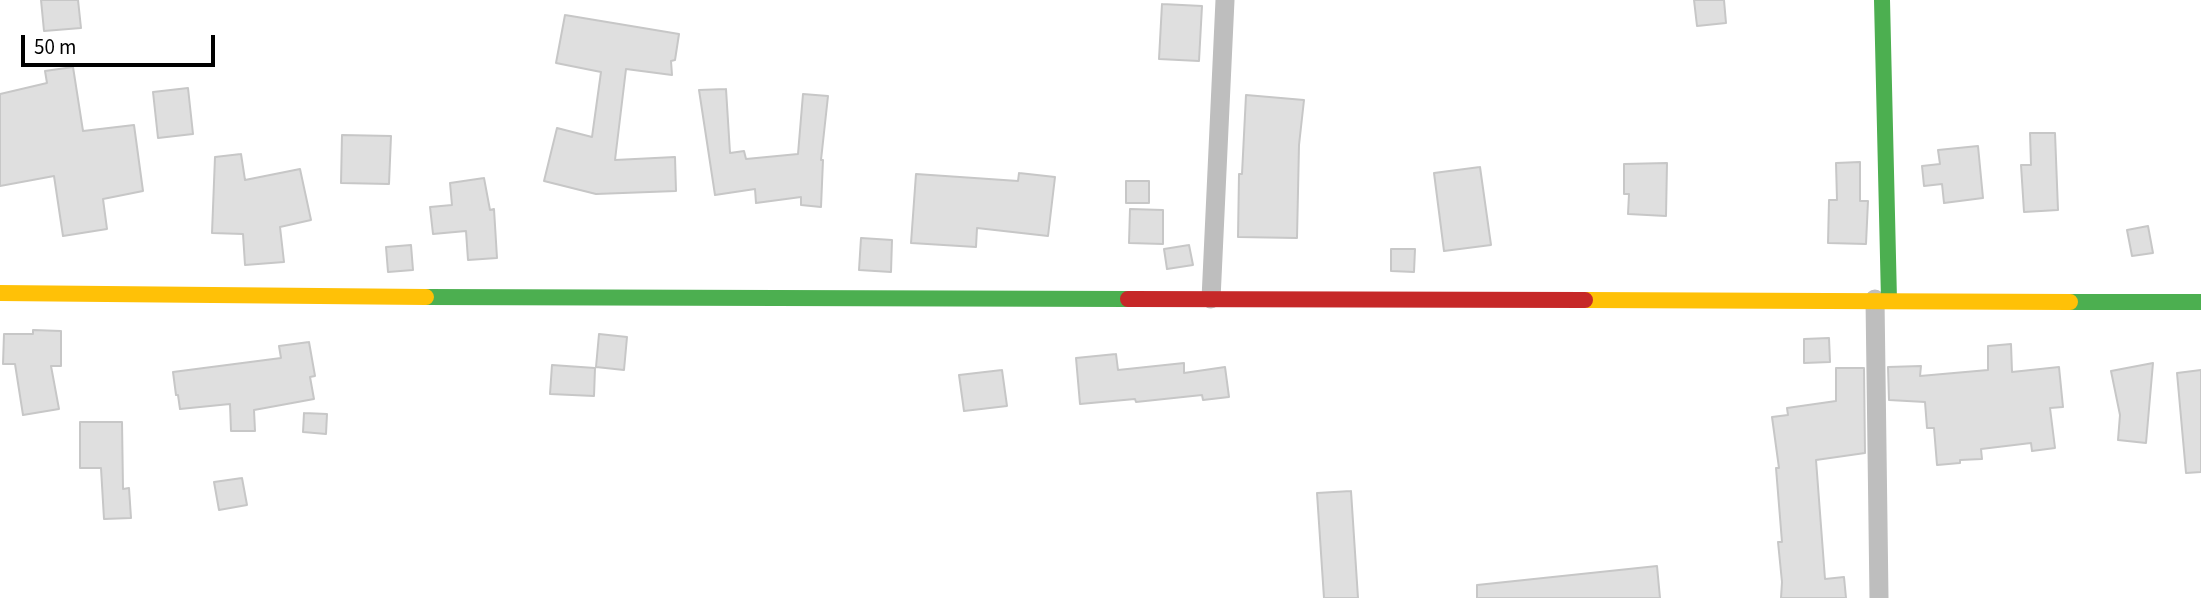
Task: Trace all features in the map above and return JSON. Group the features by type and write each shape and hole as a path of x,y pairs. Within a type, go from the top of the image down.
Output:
{"main road":[{"path":"1882,0 1882,300"},
{"path":"0,293 580,298 2201,302"}],"street":[{"path":"1211,299 1225,0"},
{"path":"1879,598 1882,300"}],"building":[{"path":"41,0 78,0 81,28 44,31"},
{"path":"1694,0 1724,0 1726,23 1697,26"},
{"path":"1162,4 1202,6 1199,61 1159,59"},
{"path":"565,15 679,34 675,60 671,61 672,75 626,69 615,160 675,157 676,191 596,194 544,181 557,128 592,137 601,72 556,63"},
{"path":"73,67 83,131 134,125 143,191 103,199 107,229 63,236 54,176 0,186 0,94 47,83 45,71"},
{"path":"188,88 193,134 158,138 153,92"},
{"path":"726,89 730,153 744,151 746,159 798,154 803,94 828,96 821,160 821,207 801,205 801,197 756,203 755,189 715,195 699,90"},
{"path":"1246,95 1304,100 1299,145 1297,238 1238,237 1239,174 1242,174"},
{"path":"2030,133 2055,133 2058,210 2024,212 2021,165 2031,165"},
{"path":"342,135 391,136 389,184 341,183"},
{"path":"1978,146 1983,198 1944,203 1942,184 1924,186 1922,166 1940,164 1938,150"},
{"path":"241,154 245,180 300,169 311,220 280,227 284,262 245,265 243,234 212,233 215,157"},
{"path":"1860,162 1860,201 1868,201 1866,244 1828,243 1829,200 1837,200 1836,163"},
{"path":"1667,163 1666,216 1628,214 1629,194 1624,194 1624,164"},
{"path":"1480,167 1491,245 1444,251 1434,173"},
{"path":"1019,173 1055,177 1048,236 977,228 976,247 911,243 916,174 1018,181"},
{"path":"484,178 490,210 494,209 497,258 468,260 466,231 433,234 430,207 452,205 450,183"},
{"path":"1126,181 1149,181 1149,203 1126,203"},
{"path":"1130,209 1163,210 1163,244 1129,243"},
{"path":"2148,226 2153,253 2132,256 2127,230"},
{"path":"861,238 892,240 891,272 859,270"},
{"path":"411,245 413,270 388,272 386,247"},
{"path":"1189,245 1193,265 1167,269 1164,249"},
{"path":"1391,249 1415,249 1414,272 1391,271"},
{"path":"33,330 61,331 61,366 51,366 59,409 23,415 15,364 3,364 4,334 33,334"},
{"path":"599,334 627,337 624,370 596,367"},
{"path":"1829,338 1830,362 1804,363 1804,339"},
{"path":"309,342 315,376 310,377 314,399 254,410 255,431 231,431 230,404 180,409 173,372 281,358 279,346"},
{"path":"2011,344 2012,372 2059,367 2063,407 2050,408 2055,448 2032,451 2031,443 1981,449 1982,459 1937,465 1934,428 1927,428 1925,402 1889,400 1888,367 1921,366 1920,376 1988,370 1988,346"},
{"path":"1116,354 1118,370 1184,363 1184,373 1225,367 1229,397 1203,400 1202,395 1136,402 1135,399 1080,404 1076,358"},
{"path":"2153,363 2146,443 2118,440 2120,415 2111,371"},
{"path":"552,365 595,368 594,396 550,394"},
{"path":"1836,368 1864,368 1865,453 1816,460 1825,579 1844,577 1846,598 1781,598 1778,542 1782,542 1776,468 1779,468 1772,417 1788,415 1787,408 1836,401"},
{"path":"1002,370 1007,406 964,411 959,375"},
{"path":"2201,370 2201,472 2186,473 2177,373"},
{"path":"304,413 327,414 326,434 303,432"},
{"path":"80,422 122,422 123,489 129,488 131,518 104,519 101,468 80,468"},
{"path":"242,478 247,505 219,510 214,482"},
{"path":"1351,491 1358,598 1324,598 1317,493"},
{"path":"1657,566 1660,598 1477,598 1477,585"}],"traffic: fast":[{"path":"1882,0 1889,300"},
{"path":"426,297 1128,299"},
{"path":"2070,302 2201,302"}],"traffic: slow":[{"path":"0,293 426,297"},
{"path":"1585,300 2070,302"}],"traffic: jam":[{"path":"1128,299 1585,300"}]}
